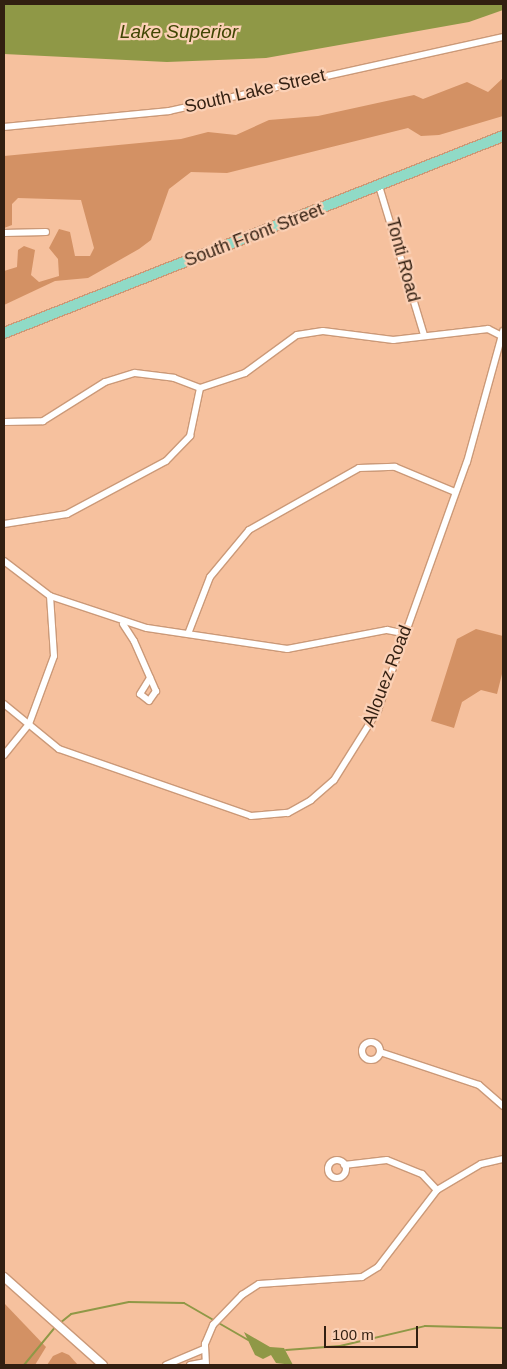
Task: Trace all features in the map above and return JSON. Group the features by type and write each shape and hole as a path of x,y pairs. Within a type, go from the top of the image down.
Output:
{"highway":[{"name":"South Front Street","path":"4,333 503,136"}],"street":[{"name":"South Lake Street","path":"4,127 169,110 503,37"},
{"name":"Tonti Road","path":"379,186 424,335"},
{"path":"4,233 46,232"},
{"path":"4,422 43,421 105,382 135,373 174,378 200,388 246,373 297,335 323,331 393,340 488,329 503,334"},
{"name":"Allouez Road","path":"4,704 59,749 251,816 288,813 334,780 362,740 378,710 402,633 486,406 503,334"},
{"path":"4,524 67,514 166,461 190,436 200,388"},
{"path":"188,634 210,577 249,530 359,468 395,467 454,492"},
{"path":"4,561 50,596 123,624 287,649 387,630 402,633"},
{"path":"4,755 29,724 54,656 50,596"},
{"path":"123,624 150,678"},
{"path":"380,1052 480,1085 503,1106"},
{"path":"190,1365 205,1364 204,1349 213,1326 227,1307 259,1284 344,1280 362,1277 378,1267 438,1190 481,1164 503,1159"},
{"path":"344,1165 387,1160 422,1174 438,1190"},
{"path":"4,1277 103,1365"},
{"path":"166,1365 204,1349"}],"shaded area":[{"path":"503,78 503,116 439,135 421,136 408,128 227,173 191,172 169,189 151,240 139,249 88,278 55,281 4,305 4,271 17,267 18,250 24,246 35,250 31,275 39,282 59,276 58,259 49,248 59,229 70,232 75,256 90,256 94,248 81,200 18,198 12,204 12,225 4,228 4,156 181,139 208,132 236,135 269,120 318,116 414,95 423,99 467,82 488,92"},
{"path":"476,629 503,636 503,670 497,694 481,690 462,702 454,728 431,721 457,639"},
{"path":"4,1303 46,1347 35,1365 4,1365"},
{"path":"62,1352 69,1355 78,1365 47,1365 53,1356"}],"water":[{"name":"Lake Superior","path":"4,4 503,4 503,10 469,22 266,58 167,62 4,54"},
{"path":"244,1332 270,1347 284,1348 293,1365 276,1363 271,1355 263,1359 255,1355"}],"waterway":[{"path":"60,1323 71,1314 129,1302 184,1303 248,1340"},
{"path":"24,1365 56,1326"},
{"path":"286,1350 340,1346 425,1326 503,1328"}]}
